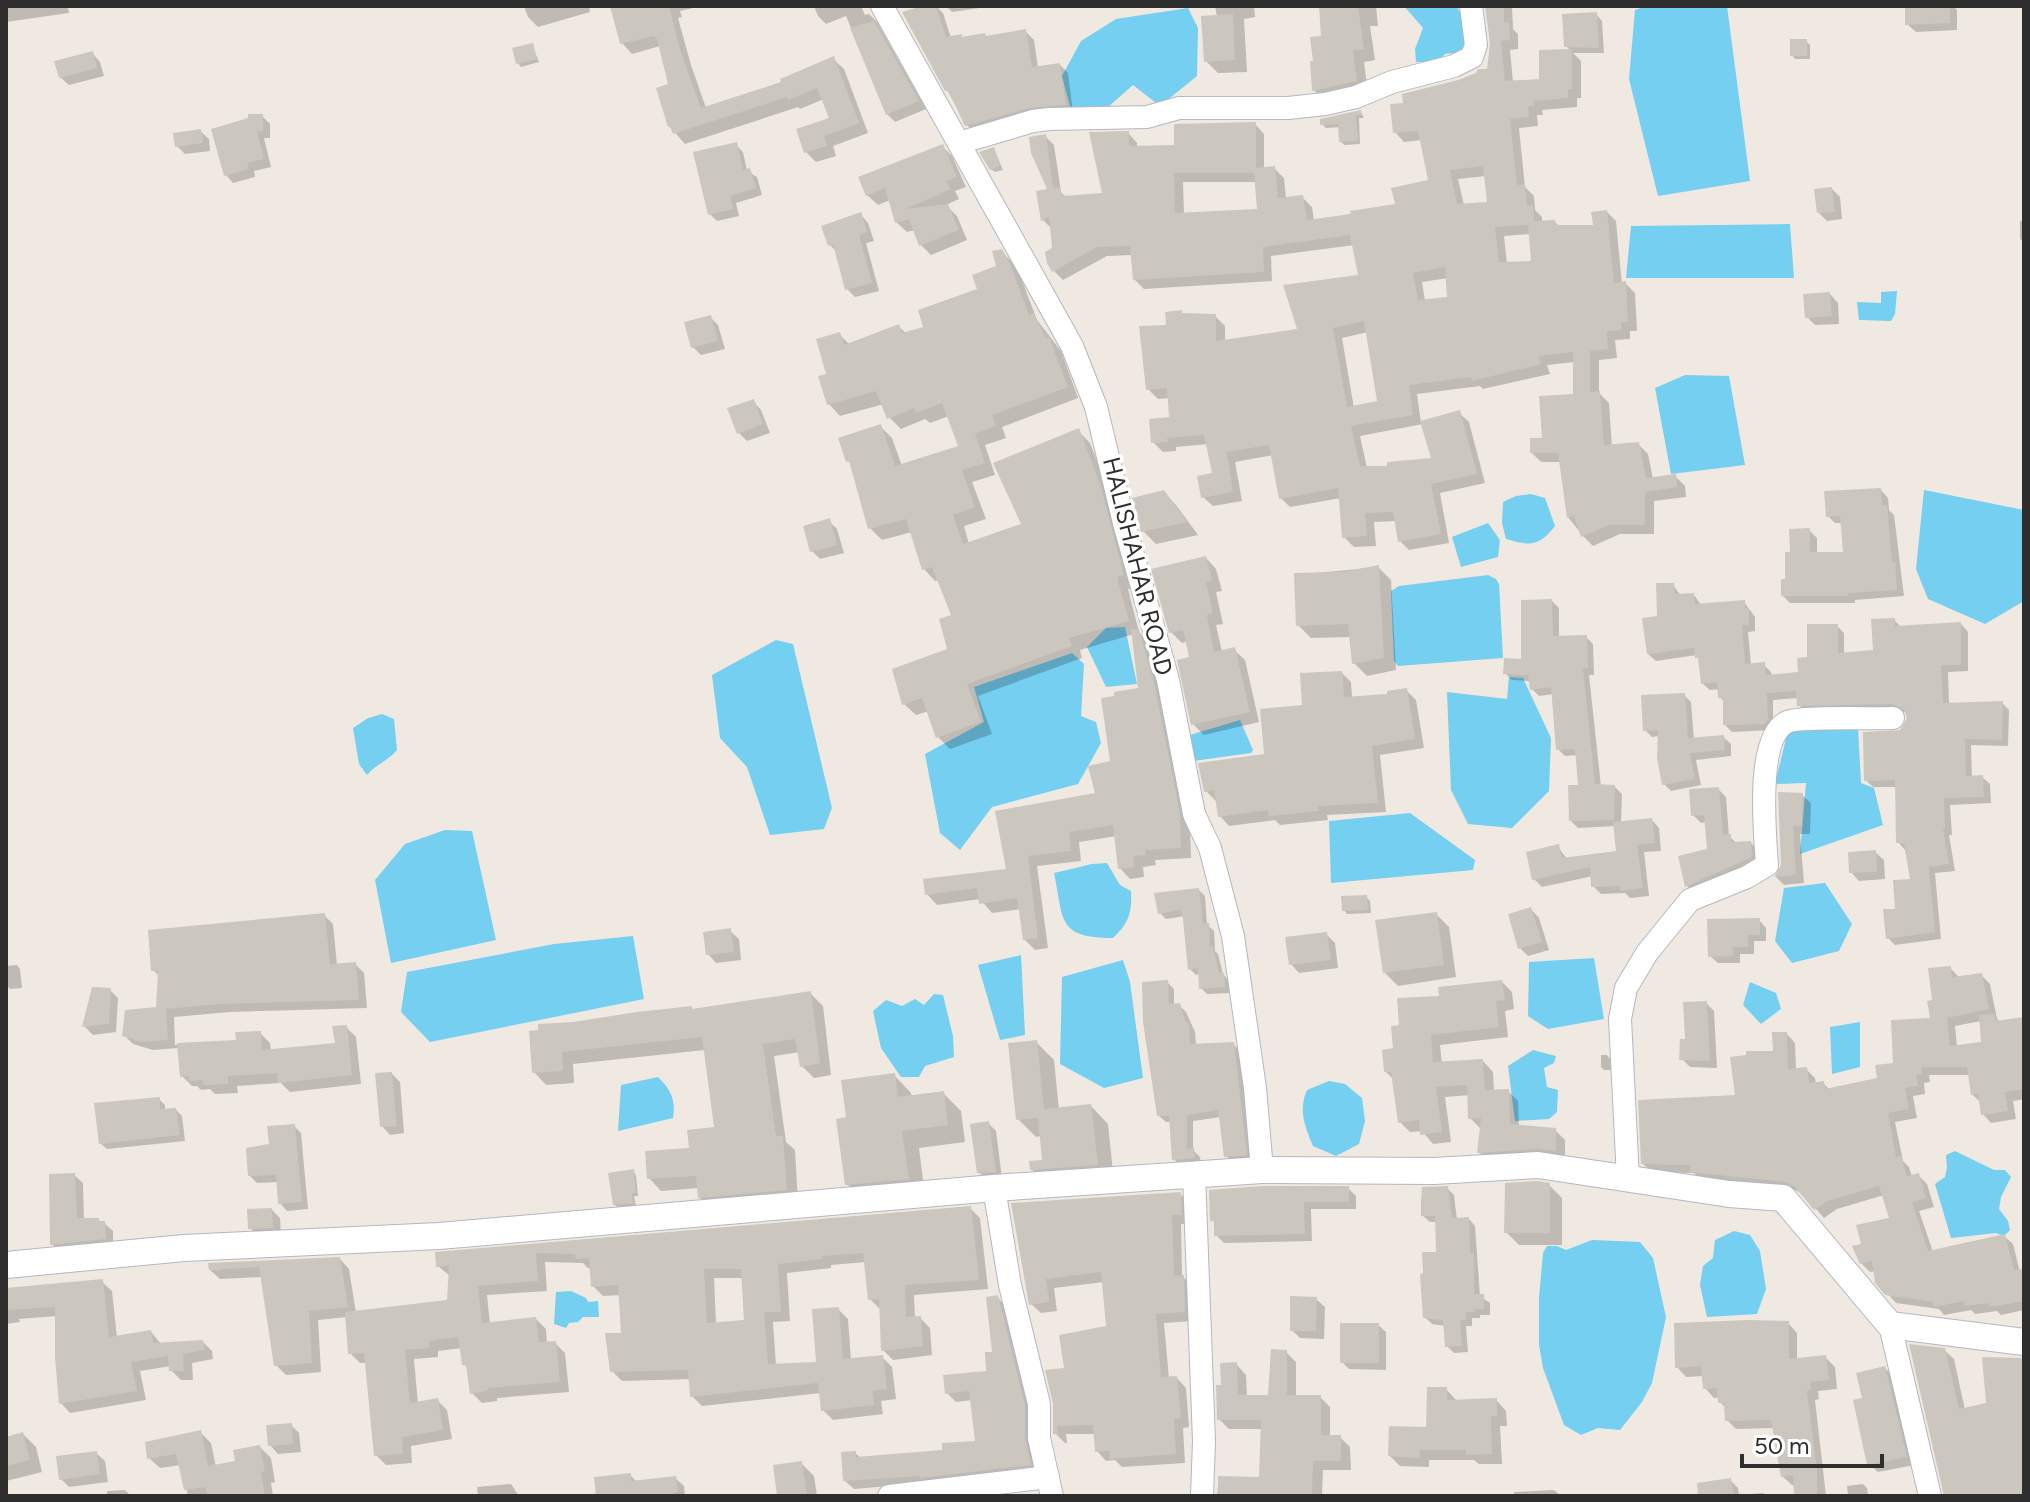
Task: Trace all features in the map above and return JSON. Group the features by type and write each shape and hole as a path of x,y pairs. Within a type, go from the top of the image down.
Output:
{"street":[{"name":"HALISHAHAR ROAD","path":"882,6 1072,346 1096,407 1124,523 1164,665 1194,814 1210,848 1233,936 1255,1088 1262,1170"},
{"path":"959,143 1041,120 1147,117 1179,108 1288,108 1356,97 1392,82 1454,66 1472,57 1476,45 1471,6"},
{"path":"1628,1179 1620,1019 1626,988 1647,953 1690,900 1737,882 1767,865 1767,756 1775,731 1789,720 1893,718"},
{"path":"6,1265 184,1248 439,1236 994,1188 1194,1174 1262,1170 1434,1171 1538,1165 1729,1194 1783,1198 1890,1325 1930,1496"},
{"path":"1194,1174 1204,1441 1202,1496"},
{"path":"889,1496 1050,1487 1039,1438 1039,1404 1010,1285 994,1188"},
{"path":"1890,1325 2024,1342"}],"water":[{"path":"1404,6 1457,7 1465,29 1463,52 1445,54 1438,62 1416,62 1415,49 1423,28"},
{"path":"1647,6 1727,6 1750,181 1658,196 1629,79 1635,10"},
{"path":"1188,8 1198,28 1197,76 1160,106 1133,85 1107,108 1072,114 1062,76 1081,41 1116,19"},
{"path":"1790,224 1794,278 1626,278 1631,226"},
{"path":"1897,291 1895,314 1891,321 1859,320 1857,302 1881,303 1881,292"},
{"path":"1685,375 1729,376 1745,465 1671,474 1655,388"},
{"path":"1924,490 2024,510 2024,601 1985,624 1928,599 1916,569"},
{"path":"1531,494 1545,498 1555,526 1544,538 1534,543 1506,539 1502,523 1503,502"},
{"path":"1488,523 1500,540 1498,557 1461,567 1452,537"},
{"path":"1488,575 1499,584 1503,658 1398,666 1394,661 1391,591 1399,586"},
{"path":"1125,627 1137,684 1106,687 1087,647 1106,628"},
{"path":"776,640 793,644 832,808 824,829 770,835 747,767 720,738 712,675"},
{"path":"1072,653 1084,664 1081,716 1096,722 1101,743 1078,784 992,807 960,850 940,833 925,754 984,722 974,687"},
{"path":"1509,677 1523,678 1551,738 1549,791 1512,828 1468,824 1451,790 1447,692 1507,699"},
{"path":"382,714 394,719 397,750 367,775 359,764 353,728 368,718"},
{"path":"1240,720 1253,750 1251,753 1193,761 1190,735"},
{"path":"1858,727 1861,783 1874,788 1883,825 1800,854 1806,783 1775,784 1788,730"},
{"path":"1410,813 1475,860 1473,870 1331,883 1329,821"},
{"path":"445,830 472,831 496,940 391,963 375,880 405,844"},
{"path":"1107,863 1120,885 1131,891 1128,917 1113,938 1081,934 1072,930 1062,914 1054,873"},
{"path":"1825,883 1852,924 1839,951 1792,963 1775,941 1784,888"},
{"path":"633,936 644,999 430,1042 401,1012 407,972 554,944"},
{"path":"1021,955 1025,1035 1000,1040 978,965"},
{"path":"1594,958 1604,1019 1548,1029 1528,1016 1529,962"},
{"path":"1123,960 1130,982 1143,1078 1104,1088 1060,1064 1062,977"},
{"path":"1750,982 1776,993 1781,1009 1761,1024 1743,1005"},
{"path":"934,994 943,995 953,1036 954,1057 925,1066 919,1077 901,1077 881,1048 873,1011 886,1000 902,1006 915,999 924,1005"},
{"path":"1860,1022 1860,1067 1832,1074 1830,1027"},
{"path":"1533,1050 1556,1056 1554,1063 1544,1068 1547,1087 1558,1090 1557,1112 1549,1119 1515,1121 1508,1066"},
{"path":"658,1077 672,1096 673,1118 618,1131 621,1085"},
{"path":"1329,1081 1345,1084 1362,1098 1365,1121 1359,1144 1336,1156 1313,1146 1303,1112 1307,1090"},
{"path":"1955,1151 1994,1170 2005,1170 2011,1177 1999,1209 2008,1221 2010,1230 2004,1236 1996,1233 1951,1238 1935,1184 1945,1177 1946,1155"},
{"path":"1734,1231 1750,1235 1760,1251 1766,1289 1757,1314 1707,1317 1700,1285 1703,1266 1713,1258 1715,1240"},
{"path":"1592,1240 1640,1242 1653,1258 1666,1317 1652,1383 1642,1402 1620,1430 1598,1428 1581,1435 1564,1425 1543,1368 1539,1345 1539,1298 1543,1253 1547,1246 1566,1250"},
{"path":"571,1291 588,1302 598,1301 599,1317 583,1317 578,1322 569,1323 566,1328 554,1324 556,1292"}],"building":[{"path":"610,6 669,6 681,53 701,108 781,82 780,79 834,56 859,123 824,136 827,146 804,153 796,129 829,118 817,88 788,100 787,97 673,134 656,88 668,84 657,39 654,36 620,44"},
{"path":"922,6 936,6 946,37 985,33 986,36 1026,29 1032,67 1060,63 1066,105 1029,108 965,126 948,90 945,91 902,12"},
{"path":"1319,6 1358,6 1364,49 1353,50 1357,81 1312,91 1310,37 1321,36"},
{"path":"1485,6 1504,6 1504,22 1509,22 1510,40 1501,41 1505,81 1539,79 1539,50 1572,49 1572,89 1568,89 1568,98 1534,101 1534,106 1528,106 1529,117 1510,119 1517,185 1525,184 1527,206 1533,205 1534,221 1555,220 1556,225 1593,225 1591,212 1607,210 1614,283 1626,281 1628,322 1621,322 1621,330 1607,331 1608,349 1590,351 1590,392 1600,391 1604,445 1639,442 1646,478 1676,474 1677,487 1645,492 1645,525 1609,525 1581,537 1574,516 1567,518 1558,453 1530,453 1530,438 1542,438 1539,396 1573,394 1573,352 1539,356 1541,364 1472,381 1471,377 1409,385 1413,415 1351,426 1360,466 1387,466 1387,462 1431,458 1420,421 1460,410 1477,474 1431,484 1441,534 1398,542 1393,512 1365,513 1367,536 1342,538 1338,488 1279,499 1269,445 1227,452 1233,492 1201,498 1197,476 1212,473 1204,435 1167,438 1168,442 1151,443 1149,419 1169,417 1167,388 1146,390 1139,326 1166,325 1165,312 1182,310 1182,313 1216,314 1216,341 1297,329 1283,285 1358,275 1350,235 1263,247 1264,272 1133,280 1130,246 1097,247 1052,272 1045,252 1052,248 1049,217 1041,221 1036,191 1047,189 1031,153 1029,137 1046,134 1053,188 1059,187 1063,196 1102,193 1089,132 1129,131 1129,146 1174,145 1174,124 1256,122 1256,168 1275,166 1278,198 1303,195 1307,220 1351,214 1350,211 1395,204 1391,188 1428,180 1418,131 1393,133 1390,104 1403,103 1402,94 1458,80 1476,73 1478,69 1487,69 1490,43","holes":["1483,166 1487,202 1457,204 1450,170","1174,173 1254,173 1257,209 1175,213","1528,225 1531,261 1499,262 1495,227","1445,267 1447,297 1418,300 1413,273","1364,321 1377,401 1347,407 1333,328"]},
{"path":"1905,6 1950,6 1950,23 1905,25"},
{"path":"1597,12 1599,48 1564,47 1562,14"},
{"path":"1233,14 1235,60 1204,62 1201,16"},
{"path":"874,21 919,101 886,115 850,28"},
{"path":"1790,39 1807,39 1807,56 1790,56"},
{"path":"533,43 537,59 516,64 512,48"},
{"path":"93,51 97,68 59,78 54,61"},
{"path":"1361,110 1362,115 1356,115 1358,141 1339,142 1338,124 1320,125 1320,119"},
{"path":"248,114 263,114 263,131 257,131 264,159 247,163 249,169 224,176 211,129 248,118"},
{"path":"201,129 203,143 175,147 173,133"},
{"path":"737,142 743,170 750,168 756,188 730,196 733,209 708,215 693,152"},
{"path":"943,144 957,177 946,181 951,189 906,209 948,204 959,230 919,246 909,219 895,223 885,188 866,196 858,177"},
{"path":"994,147 1000,166 990,170 979,152"},
{"path":"1832,187 1835,212 1817,213 1814,189"},
{"path":"861,212 867,232 859,235 872,283 845,290 833,244 828,246 821,226"},
{"path":"1002,249 1029,315 1033,313 1046,338 1049,337 1068,387 992,415 996,426 975,434 985,463 962,470 975,507 953,515 963,544 1021,524 993,463 1079,428 1100,484 1124,575 1117,577 1129,621 1069,638 1072,646 967,684 981,722 936,738 922,698 902,705 892,669 947,649 939,619 951,615 932,567 922,570 906,519 868,529 849,461 846,462 838,438 881,424 895,466 958,446 942,403 916,413 914,408 887,419 876,391 827,405 818,376 826,374 816,339 840,332 844,345 899,324 902,333 923,327 918,310 977,289 972,275 996,266 992,251"},
{"path":"1830,292 1832,316 1805,318 1803,294"},
{"path":"711,315 718,341 691,348 684,322"},
{"path":"754,399 763,424 737,434 727,408"},
{"path":"1881,488 1882,505 1887,505 1897,590 1848,593 1848,596 1781,596 1781,579 1785,579 1785,552 1790,552 1789,529 1810,528 1810,552 1843,552 1840,516 1826,517 1824,491"},
{"path":"1164,490 1187,522 1141,532 1132,498"},
{"path":"830,518 837,545 810,552 803,526"},
{"path":"1206,556 1212,580 1206,582 1213,613 1207,615 1214,652 1235,647 1250,712 1191,725 1177,660 1189,657 1183,630 1169,633 1151,569"},
{"path":"1379,565 1384,658 1352,664 1348,624 1296,626 1294,573 1342,572"},
{"path":"1656,583 1674,583 1675,594 1694,593 1695,604 1745,600 1745,608 1749,608 1749,625 1742,625 1745,664 1765,662 1766,675 1798,672 1797,658 1807,657 1807,624 1838,624 1838,653 1873,650 1871,619 1895,618 1895,626 1961,622 1961,665 1941,665 1943,703 2003,701 2002,740 1965,739 1966,776 1983,775 1984,797 1944,798 1943,828 1949,864 1929,867 1935,932 1886,939 1883,909 1895,909 1893,880 1910,879 1904,843 1896,843 1895,780 1864,781 1863,732 1900,730 1907,718 1904,710 1893,704 1797,706 1796,691 1767,693 1768,720 1765,724 1723,725 1723,698 1718,698 1717,682 1701,684 1694,648 1647,654 1642,618 1657,616"},
{"path":"1552,599 1553,636 1587,635 1588,668 1583,669 1595,784 1615,785 1614,820 1569,821 1568,785 1578,785 1575,749 1556,750 1551,687 1530,690 1528,675 1503,674 1504,658 1521,659 1521,600"},
{"path":"1131,629 1139,629 1154,683 1180,813 1181,848 1145,850 1146,855 1133,856 1134,867 1118,869 1113,825 1069,832 1071,851 1028,856 1038,938 1023,940 1017,898 979,904 977,888 925,895 923,879 1006,869 995,811 1095,793 1088,766 1110,761 1101,698 1114,696 1114,692 1138,688"},
{"path":"1342,671 1344,697 1387,694 1387,691 1407,688 1415,739 1372,746 1378,803 1318,806 1319,811 1269,816 1268,810 1218,817 1214,790 1204,792 1198,763 1264,754 1260,709 1302,705 1300,673"},
{"path":"1685,693 1688,738 1724,735 1725,750 1690,753 1695,779 1662,785 1657,758 1658,730 1643,731 1641,695"},
{"path":"1719,787 1723,835 1731,834 1731,842 1751,841 1752,857 1685,887 1678,856 1707,849 1704,815 1691,816 1689,789"},
{"path":"1778,792 1803,793 1802,826 1793,826 1796,875 1774,877 1781,865"},
{"path":"1652,818 1655,843 1637,845 1643,888 1620,891 1620,886 1591,887 1590,867 1532,880 1526,852 1559,844 1562,858 1616,851 1613,822"},
{"path":"1876,850 1877,872 1849,873 1848,852"},
{"path":"1199,888 1203,923 1209,923 1210,947 1213,946 1219,973 1224,973 1225,987 1199,989 1198,967 1188,970 1182,910 1158,914 1154,893"},
{"path":"1367,895 1368,910 1342,911 1341,896"},
{"path":"1531,907 1542,942 1518,949 1508,914"},
{"path":"1437,912 1444,965 1383,973 1375,920"},
{"path":"325,913 330,964 356,962 359,1000 219,1004 166,1009 168,1040 142,1042 122,1036 125,1010 156,1007 158,971 151,971 148,930"},
{"path":"1760,918 1760,935 1748,935 1748,947 1733,947 1733,956 1708,957 1707,919"},
{"path":"731,928 734,952 706,955 703,932"},
{"path":"1327,932 1331,960 1289,965 1285,937"},
{"path":"1951,966 1952,977 1982,973 1989,1009 1947,1018 1950,1046 1981,1042 1979,1015 1995,1014 1995,1021 2024,1017 2024,1089 2005,1092 2008,1111 1981,1115 1978,1094 1971,1095 1967,1067 1921,1067 1922,1074 1916,1075 1918,1086 1905,1088 1909,1109 1888,1113 1896,1157 1901,1156 1907,1176 1919,1173 1926,1198 1912,1202 1928,1251 2005,1234 2014,1270 2024,1269 2024,1301 1990,1307 1989,1303 1965,1306 1964,1301 1934,1307 1933,1302 1885,1295 1875,1283 1872,1261 1860,1264 1852,1246 1861,1244 1856,1225 1889,1218 1879,1186 1828,1201 1814,1210 1795,1187 1785,1182 1690,1172 1690,1165 1641,1164 1638,1100 1735,1095 1730,1057 1746,1055 1746,1051 1773,1051 1772,1032 1787,1032 1788,1069 1807,1067 1809,1083 1824,1081 1825,1089 1877,1078 1875,1065 1893,1063 1891,1020 1930,1018 1927,1001 1932,1000 1928,968"},
{"path":"1168,980 1169,1004 1180,1003 1186,1023 1189,1023 1190,1044 1234,1042 1247,1155 1224,1157 1218,1110 1187,1115 1187,1149 1194,1148 1195,1158 1172,1160 1169,1116 1157,1116 1143,1022 1142,982"},
{"path":"1502,980 1505,1000 1496,1001 1499,1027 1431,1035 1433,1062 1483,1059 1485,1090 1509,1089 1510,1124 1556,1128 1556,1151 1537,1149 1477,1153 1481,1118 1468,1119 1467,1085 1436,1087 1442,1132 1420,1135 1419,1120 1398,1123 1391,1072 1384,1072 1382,1050 1393,1048 1391,1026 1399,1025 1397,998 1439,996 1438,987"},
{"path":"92,987 111,988 109,1024 82,1027"},
{"path":"811,991 820,1063 800,1067 795,1039 763,1044 776,1136 783,1136 787,1190 698,1198 696,1176 647,1179 645,1151 689,1148 687,1130 714,1127 702,1037 562,1052 563,1071 532,1073 529,1031 538,1030 538,1024 692,1006 692,1009"},
{"path":"1707,1001 1710,1061 1679,1060 1680,1039 1685,1039 1683,1002"},
{"path":"347,1025 352,1075 278,1083 277,1073 228,1076 228,1084 203,1085 203,1080 189,1081 189,1076 180,1077 177,1043 236,1040 235,1032 261,1031 262,1050 335,1043 332,1026"},
{"path":"1037,1040 1044,1109 1091,1104 1098,1165 1030,1170 1029,1161 1042,1160 1038,1118 1016,1120 1008,1043"},
{"path":"392,1072 397,1126 380,1127 375,1073"},
{"path":"895,1073 898,1097 944,1091 948,1125 902,1131 909,1179 845,1185 836,1119 846,1117 841,1080"},
{"path":"160,1097 160,1109 176,1108 180,1135 99,1144 94,1103"},
{"path":"989,1121 996,1172 977,1173 970,1124"},
{"path":"295,1124 302,1202 278,1204 276,1175 248,1176 246,1148 269,1144 267,1126"},
{"path":"634,1169 636,1193 632,1193 633,1203 613,1205 608,1173"},
{"path":"75,1173 77,1218 105,1221 106,1239 50,1245 49,1174"},
{"path":"1505,1183 1550,1183 1550,1233 1504,1233"},
{"path":"1262,1186 1349,1186 1349,1202 1304,1202 1305,1234 1214,1236 1209,1190"},
{"path":"1448,1186 1452,1218 1469,1217 1470,1253 1474,1253 1474,1294 1484,1294 1484,1309 1466,1312 1466,1320 1460,1320 1462,1346 1445,1347 1443,1320 1423,1318 1422,1252 1436,1252 1435,1216 1421,1216 1421,1200 1422,1187"},
{"path":"1181,1192 1182,1215 1172,1215 1174,1276 1184,1275 1185,1312 1156,1314 1161,1377 1177,1376 1181,1418 1174,1419 1176,1454 1110,1459 1109,1451 1095,1452 1093,1425 1057,1426 1058,1434 1053,1434 1053,1404 1045,1370 1064,1368 1059,1335 1106,1326 1101,1272 1046,1279 1049,1302 1029,1305 1011,1203"},
{"path":"971,1206 979,1280 905,1285 906,1317 921,1316 923,1346 881,1351 879,1299 868,1300 863,1253 778,1264 781,1312 764,1312 768,1364 816,1362 812,1309 839,1307 843,1359 883,1355 887,1389 872,1391 874,1405 821,1411 818,1383 690,1397 688,1370 610,1372 605,1333 621,1333 618,1285 591,1287 589,1258 576,1259 575,1254 536,1253 538,1281 478,1286 482,1323 536,1317 539,1342 556,1341 560,1382 488,1388 488,1391 470,1394 458,1337 429,1341 429,1348 405,1350 410,1403 438,1398 443,1430 402,1437 403,1454 374,1456 364,1353 348,1354 345,1312 447,1300 449,1266 436,1267 435,1252","holes":["704,1269 741,1269 744,1320 707,1323"]},
{"path":"272,1208 273,1228 248,1229 247,1209"},
{"path":"340,1257 348,1307 309,1311 312,1363 274,1366 259,1267 209,1270 208,1263"},
{"path":"103,1279 109,1337 151,1330 153,1343 203,1340 205,1350 183,1354 184,1371 169,1371 168,1356 131,1362 137,1391 59,1404 55,1307 6,1310 6,1288"},
{"path":"998,1295 1025,1406 1025,1438 1031,1465 920,1478 843,1481 841,1452 856,1451 856,1457 942,1450 942,1443 975,1441 969,1391 945,1394 943,1375 986,1371 985,1352 992,1352 986,1297"},
{"path":"1290,1296 1317,1297 1316,1331 1290,1331"},
{"path":"1789,1321 1789,1359 1826,1355 1829,1380 1810,1382 1811,1390 1807,1391 1817,1495 1794,1496 1793,1475 1781,1477 1771,1420 1725,1421 1724,1403 1718,1403 1717,1388 1703,1389 1701,1366 1675,1368 1674,1323"},
{"path":"1340,1323 1379,1323 1379,1363 1340,1363"},
{"path":"1909,1344 1945,1348 1959,1409 1986,1403 1982,1357 2022,1358 2024,1496 1944,1496"},
{"path":"1271,1349 1287,1350 1287,1395 1321,1395 1321,1435 1341,1435 1341,1461 1313,1461 1312,1496 1219,1496 1218,1476 1259,1477 1261,1420 1217,1420 1216,1385 1221,1385 1220,1363 1237,1362 1238,1395 1268,1395"},
{"path":"1885,1366 1907,1457 1867,1465 1853,1400 1862,1398 1856,1373"},
{"path":"1427,1387 1447,1387 1447,1400 1497,1398 1497,1416 1491,1416 1492,1454 1466,1455 1466,1450 1420,1450 1419,1458 1388,1456 1389,1426 1426,1427"},
{"path":"292,1423 293,1444 268,1446 266,1425"},
{"path":"201,1430 208,1466 235,1461 233,1450 260,1445 265,1471 261,1472 265,1496 207,1496 206,1487 184,1490 176,1454 147,1459 145,1442"},
{"path":"23,1432 30,1460 6,1466 6,1437"},
{"path":"97,1451 100,1474 59,1480 56,1456"},
{"path":"802,1461 807,1496 777,1496 773,1465"},
{"path":"631,1473 631,1481 676,1476 678,1492 674,1496 596,1496 594,1477"},
{"path":"1731,1478 1734,1496 1698,1496 1697,1483"}]}
